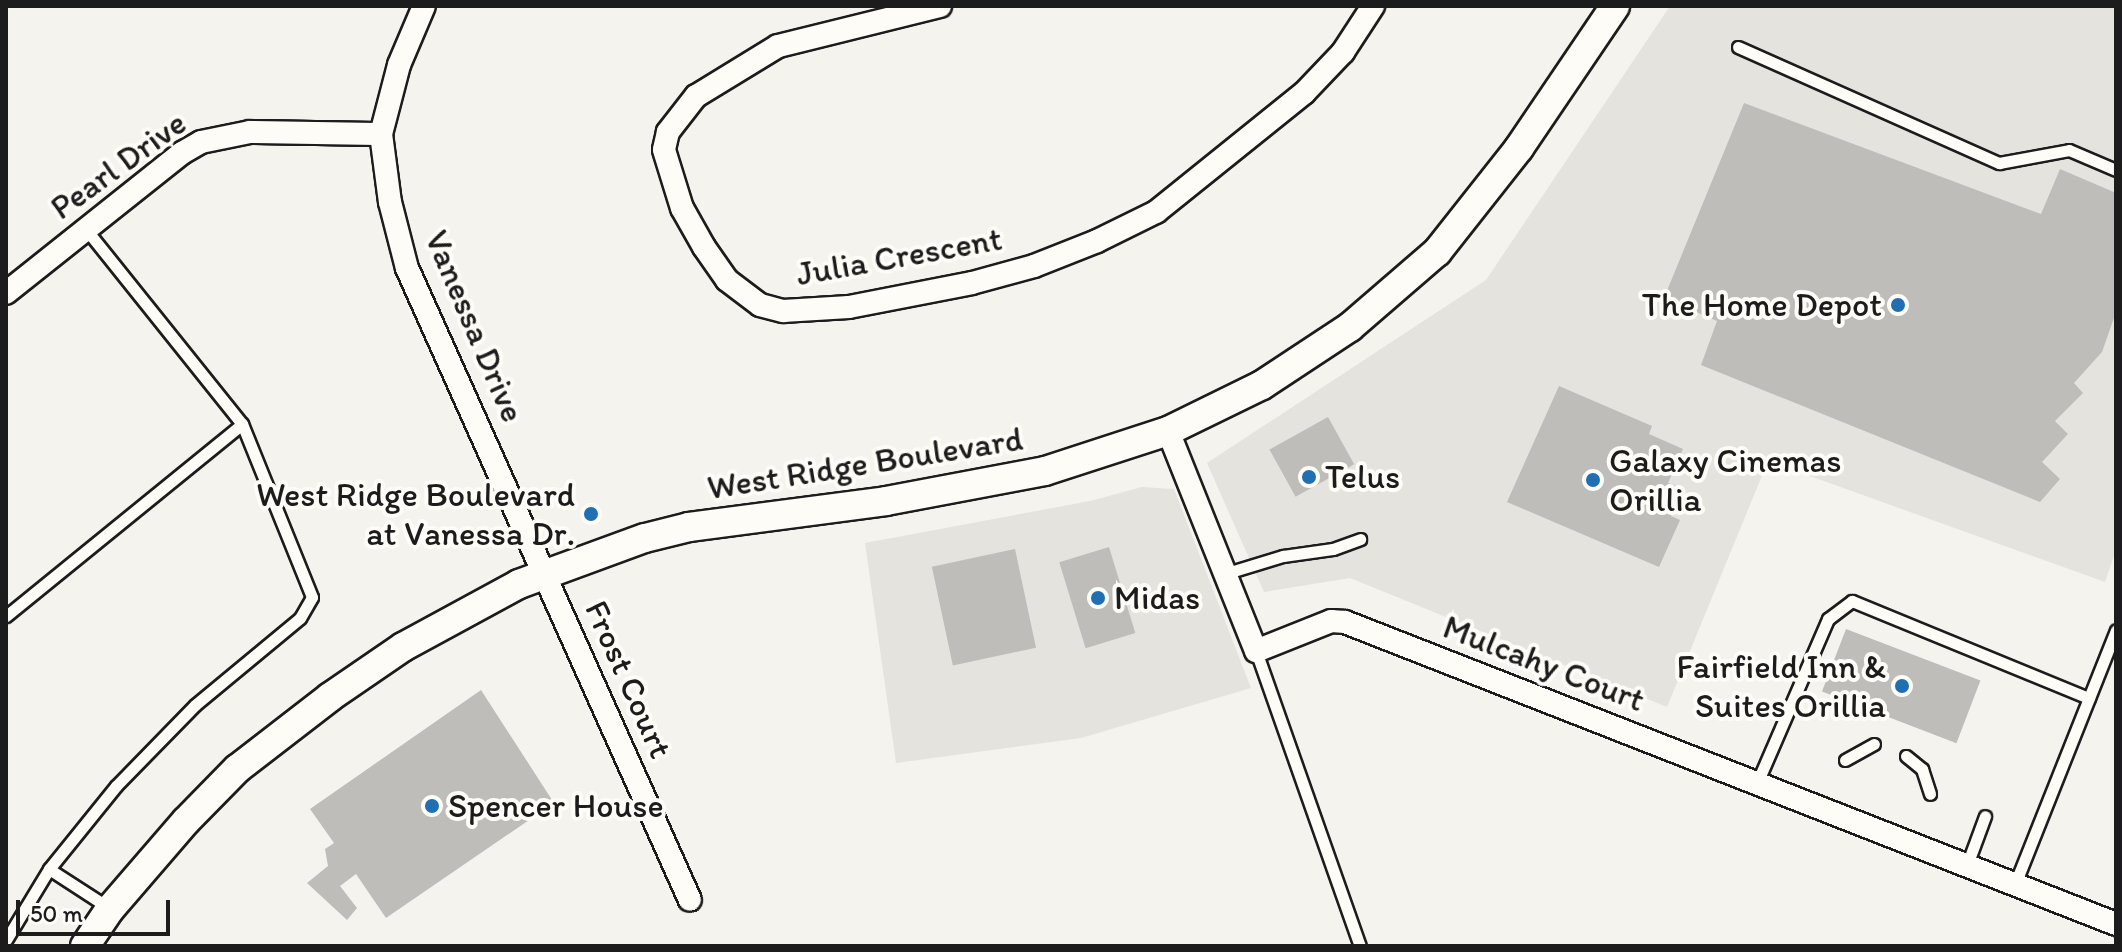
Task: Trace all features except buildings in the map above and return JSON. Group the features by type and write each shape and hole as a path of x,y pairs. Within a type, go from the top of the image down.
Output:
{"street":[{"name":"Vanessa Drive","path":"424,6 399,65 381,134 390,202 407,268 544,573"},
{"name":"Julia Crescent","path":"940,6 778,46 696,96 668,132 664,150 682,208 727,280 760,305 783,311 849,307 972,283 1034,266 1097,241 1156,212 1304,93 1343,52 1373,6"},
{"name":"West Ridge Boulevard","path":"85,946 110,909 186,821 237,769 330,697 415,640 544,573 645,538 689,527 886,501 1024,475 1168,431 1262,385 1325,344 1400,287 1437,252 1519,148 1615,6"},
{"name":"Pearl Drive","path":"6,293 182,153 210,139 250,132 381,134"},
{"path":"1168,431 1256,651"},
{"name":"Frost Court","path":"544,573 690,900"},
{"name":"Mulcahy Court","path":"1256,651 1331,621 1345,622 2116,924"}],"lane":[{"path":"1738,47 1999,163 2069,150 2116,170"},
{"path":"6,940 49,869 116,786 195,705 300,618 311,603 306,576 242,424 85,228"},
{"path":"6,616 242,424"},
{"path":"1227,573 1283,556 1333,549 1360,539"},
{"path":"1757,783 1828,619 1852,601 2089,698"},
{"path":"2015,884 2116,630"},
{"path":"1256,651 1360,946"},
{"path":"1845,760 1874,744"},
{"path":"1906,756 1922,769 1930,794"},
{"path":"1967,865 1985,816"},
{"path":"49,869 80,886 110,909"}],"shaded area":[{"path":"1670,6 2116,6 2116,550 2105,582 1768,461 1667,707 1350,578 1264,592 1207,463 1486,280"},
{"path":"1142,487 1174,489 1251,688 1081,738 896,763 865,543 1090,501"}],"place":[{"name":"The Home Depot","path":"1898,305"},
{"name":"Telus","path":"1309,477"},
{"name":"Galaxy Cinemas Orillia","path":"1593,480"},
{"name":"West Ridge Boulevard at Vanessa Dr.","path":"591,514"},
{"name":"Midas","path":"1098,598"},
{"name":"Fairfield Inn & Suites Orillia","path":"1902,686"},
{"name":"Spencer House","path":"432,806"}]}
